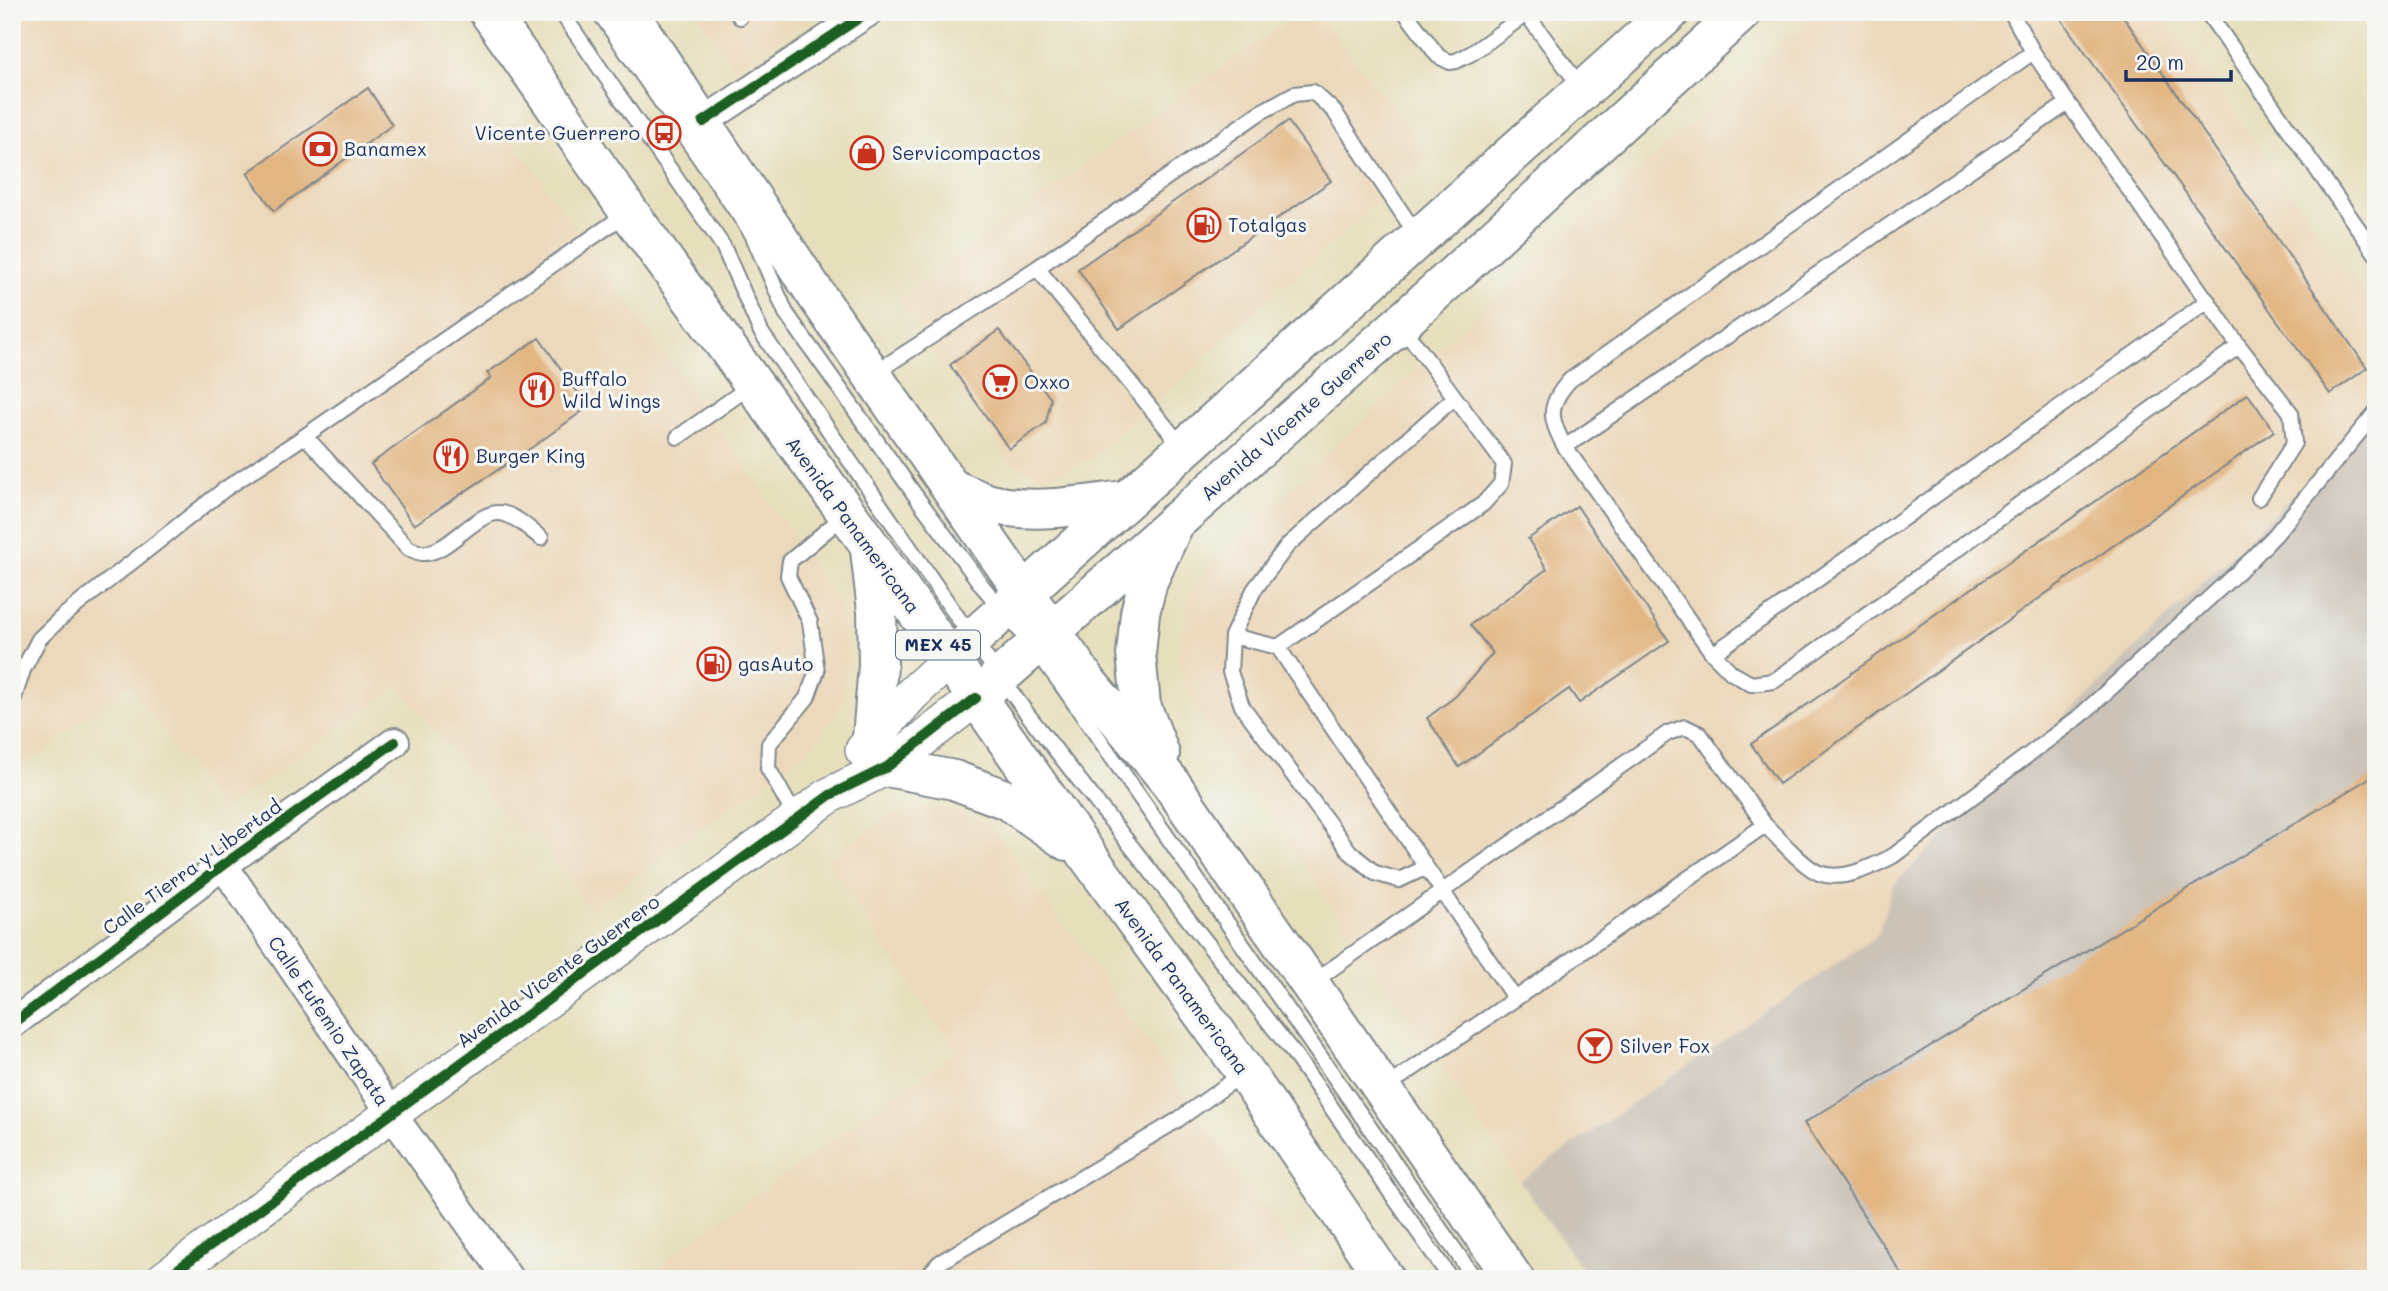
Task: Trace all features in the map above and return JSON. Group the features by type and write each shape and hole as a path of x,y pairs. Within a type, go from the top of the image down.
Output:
{"main road":[{"name":"Avenida Panamericana","path":"489,12 629,212 869,544 961,649 988,686 1088,856 1245,1072 1385,1279"},
{"path":"628,12 819,299 951,488 1013,601 1042,639 1088,682 1170,782 1514,1279"},
{"name":"Avenida Vicente Guerrero","path":"961,649 1670,12"},
{"name":"Avenida Vicente Guerrero","path":"988,686 1399,325 1742,12"},
{"path":"951,488 985,502 1008,507 1055,508 1125,500"},
{"path":"1170,782 1141,705 1136,654 1140,613 1148,581 1175,522"},
{"path":"869,544 877,611 879,752 1007,800 1088,856"}],"street":[{"path":"703,122 868,12"},
{"name":"Avenida Vicente Guerrero","path":"879,752 912,694 961,649"},
{"name":"Avenida Vicente Guerrero","path":"164,1279 797,820 879,752 988,686"},
{"name":"Calle Tierra y Libertad","path":"12,1024 223,865 395,742"},
{"name":"Calle Eufemio Zapata","path":"223,865 391,1113 509,1279"}],"lane":[{"path":"561,12 723,246 761,332 961,649"},
{"path":"599,12 752,234 786,313 915,495 1013,601"},
{"path":"1405,12 1437,56 1450,62 1472,53 1526,13 1583,90"},
{"path":"2011,12 2068,103 2239,346 2291,413 2294,443 2259,498"},
{"path":"2207,12 2376,254"},
{"path":"2033,51 1570,380 1558,393 1552,410 1554,427 1565,447 1713,654 1732,673 1751,684 1774,681 2239,346"},
{"path":"873,374 1037,268 1259,113 1294,94 1313,92 1334,111 1418,238"},
{"path":"1565,447 2068,103"},
{"path":"12,704 23,670 39,639 62,617 225,489 629,212"},
{"path":"1037,268 1184,449"},
{"path":"1713,654 2208,302"},
{"path":"1278,647 1483,504 1501,484 1504,464 1418,346 1399,325"},
{"path":"678,437 753,384"},
{"path":"1425,868 1399,880 1375,873 1350,852 1242,706 1230,672 1232,636 1254,590 1287,546 1454,398"},
{"path":"1309,985 1668,733 1685,727 1700,734 1765,825 1810,867 1820,873 1842,875 1858,872 1893,856 2079,717 2252,559 2276,534 2376,412"},
{"path":"305,436 409,549 423,554 438,550 488,515 503,513 515,518 541,538"},
{"path":"797,820 768,768 769,744 807,698 817,671 810,622 788,576 790,561 812,540 847,514"},
{"path":"1232,636 1278,647 1441,892 1516,999"},
{"path":"1042,639 1475,1279"},
{"path":"988,686 1026,711 1294,1054 1451,1279"},
{"path":"1383,1089 1765,825"},
{"path":"925,1279 939,1263 1176,1121 1245,1072"}],"shaded area":[{"path":"12,12 421,12 736,453 839,605 849,653 842,705 809,750 590,910 534,831 523,838 399,687 222,811 128,684 12,776"},
{"path":"695,12 823,12 733,67"},
{"path":"1299,12 1317,12 1431,155 1086,462 1049,477 1024,469 1008,460 897,299"},
{"path":"1817,12 2163,12 2376,312 2376,414 1893,885 1879,934 1520,1181 1187,694 1178,659 1188,598 1205,569 1447,341"},
{"path":"2376,414 2376,1279 1589,1279 1520,1181 1878,935 1893,885"},
{"path":"921,807 954,810 984,822 996,834 1086,956 1314,1279 672,1279 661,1263 956,1051 826,860 893,813"}],"building":[{"path":"2056,12 2120,12 2367,368 2330,394"},
{"name":"Banamex","path":"368,88 392,125 274,211 247,173"},
{"name":"Totalgas","path":"1288,121 1331,181 1119,329 1078,269"},
{"name":"Oxxo","path":"999,330 1051,399 1046,423 1009,449 950,365"},
{"name":"Burger King","path":"539,338 588,407 414,525 371,464 491,378 487,373"},
{"path":"2248,394 2274,431 1779,784 1751,744"},
{"path":"1577,506 1669,641 1579,703 1569,689 1459,767 1427,718 1456,696 1493,653 1470,625 1547,569 1528,539"},
{"path":"2376,774 2376,1279 1905,1279 1804,1123"}],"cycle path":[{"path":"703,122 868,12"},
{"path":"164,1279 830,795 887,767 976,698"},
{"path":"12,1024 223,865 395,742"}],"place":[{"name":"Vicente Guerrero","path":"664,133"},
{"name":"Banamex","path":"320,149"},
{"name":"Servicompactos","path":"867,153"},
{"name":"Totalgas","path":"1204,225"},
{"name":"Oxxo","path":"1000,382"},
{"name":"Buffalo Wild Wings","path":"537,390"},
{"name":"Burger King","path":"451,456"},
{"name":"gasAuto","path":"714,664"},
{"name":"Silver Fox","path":"1595,1046"}]}
